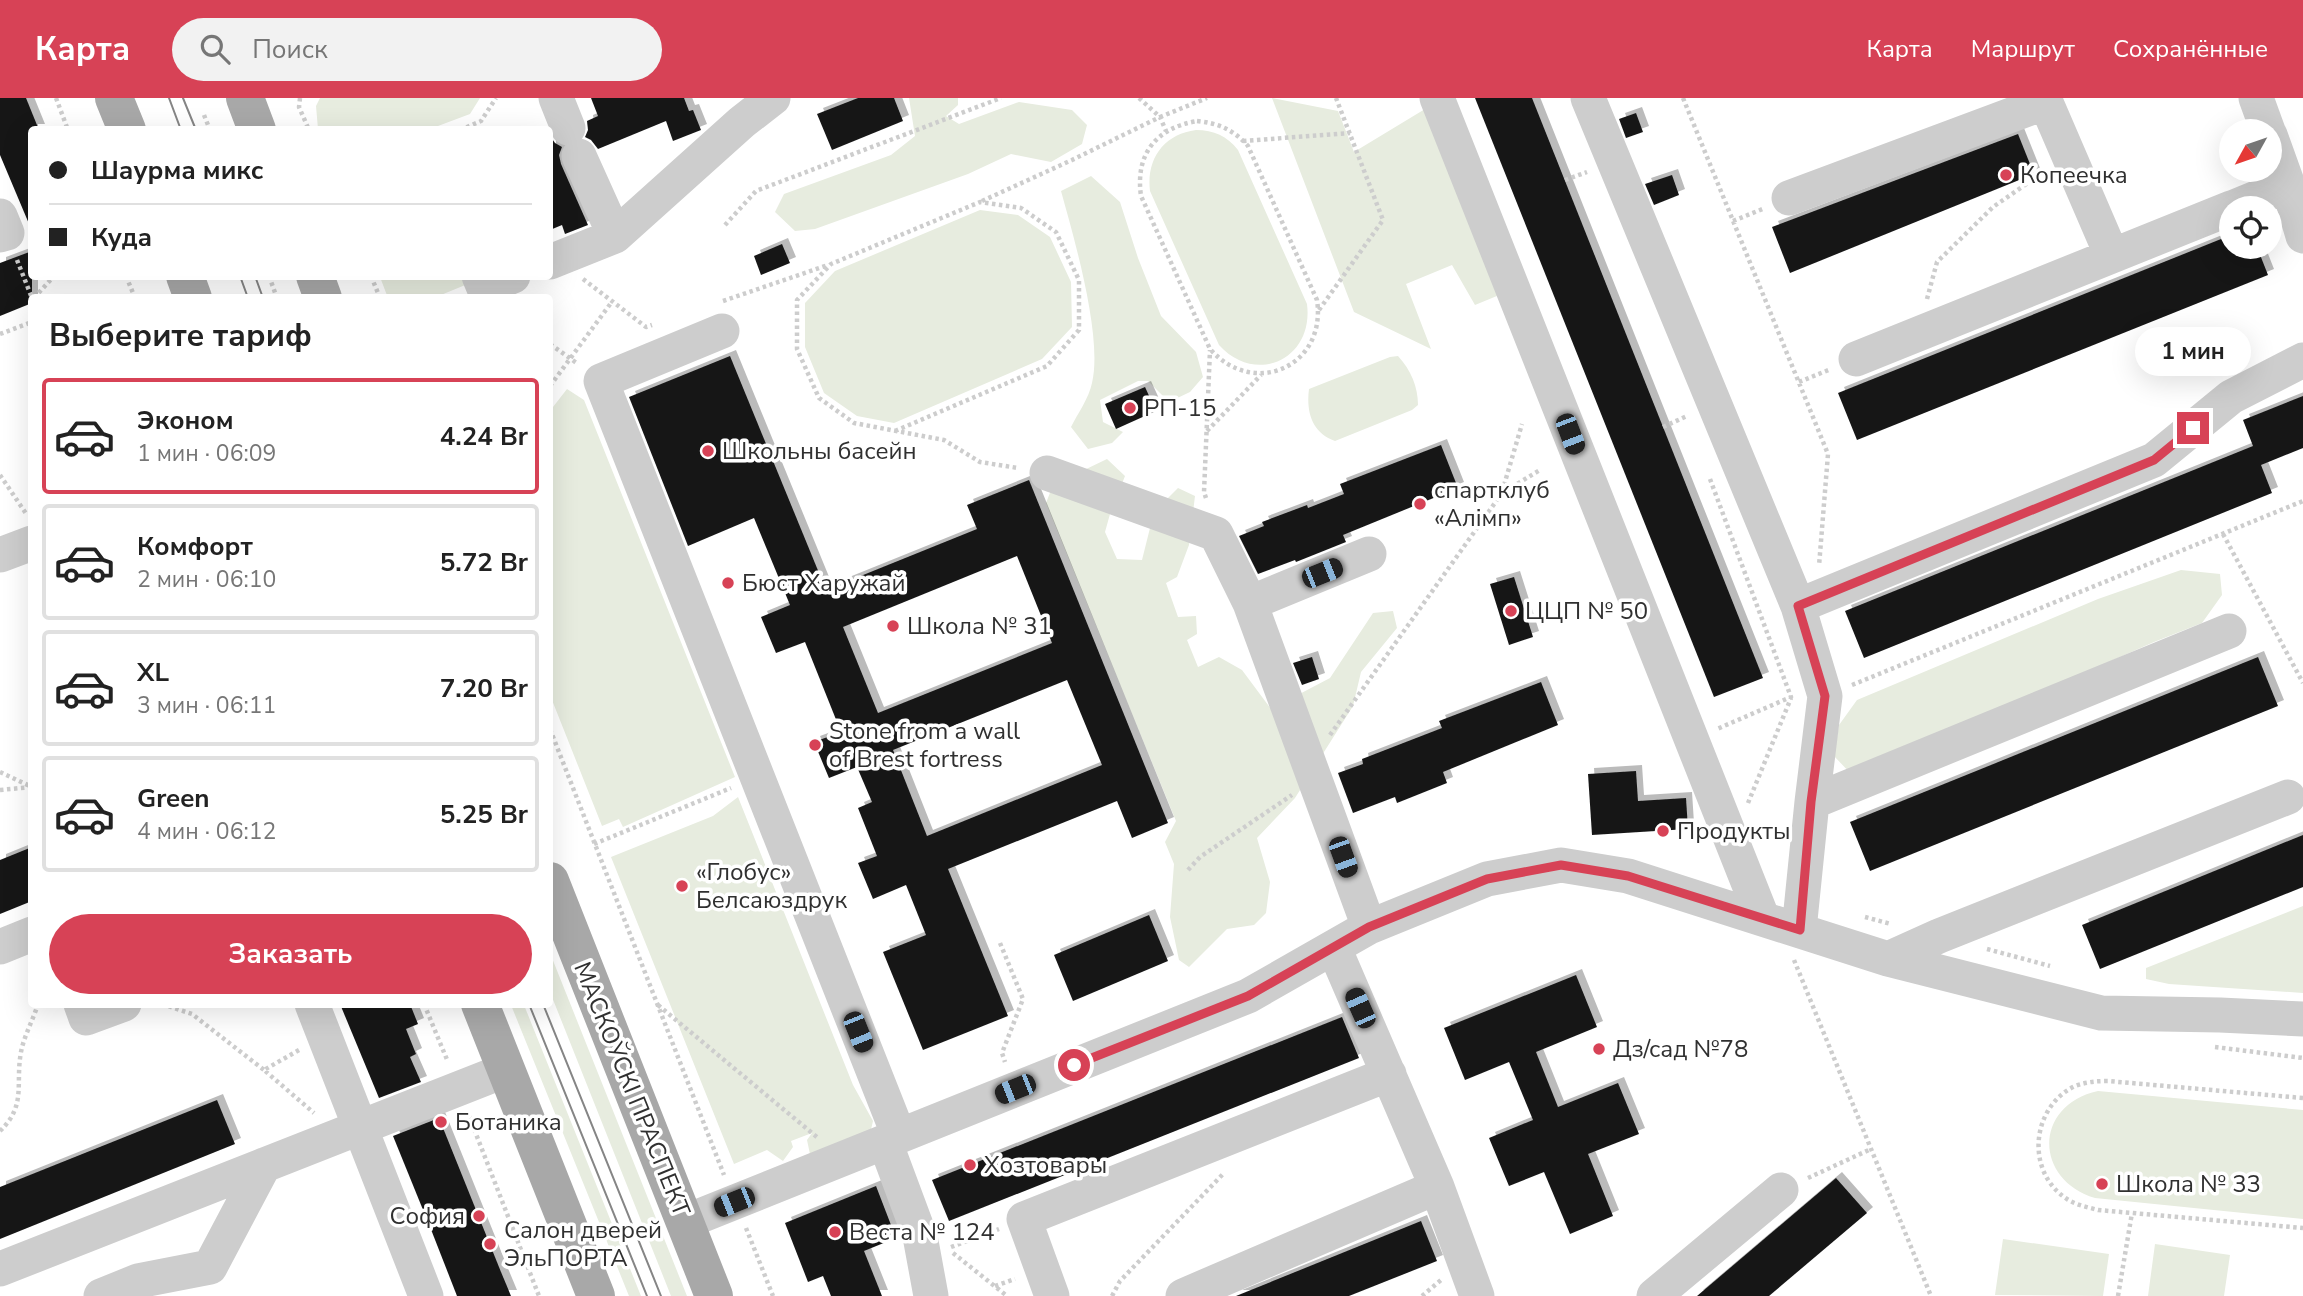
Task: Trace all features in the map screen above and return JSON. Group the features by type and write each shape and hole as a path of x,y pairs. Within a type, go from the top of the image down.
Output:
{"main road":[{"path":"114,98 125,126"},
{"path":"245,98 256,126"},
{"path":"260,98 264,126"},
{"name":"МАСКОЎСКІ ПРАСПЕКТ","path":"553,889 714,1296"},
{"path":"482,1008 596,1296"}],"street":[{"path":"554,260 615,236 742,121 774,98"},
{"path":"1437,98 1762,917"},
{"path":"1588,98 1807,602 1811,802 1796,942"},
{"path":"2256,98 2264,119"},
{"path":"1789,198 2045,100 2112,256"},
{"path":"567,127 615,236"},
{"path":"2282,169 2303,236"},
{"path":"2262,196 2288,186"},
{"path":"1856,359 2219,213"},
{"path":"481,280 484,288 503,280"},
{"path":"717,318 601,381 758,778 892,1139 920,1236 931,1296"},
{"path":"1807,602 2154,460 2231,397 2303,360"},
{"path":"1047,473 1216,534 1251,603 1305,776 1369,927"},
{"path":"0,555 28,544"},
{"path":"1251,603 1369,554"},
{"path":"1811,802 2229,631"},
{"path":"1888,958 2288,797"},
{"path":"685,1222 1248,996 1369,927 1487,879 1561,865 1628,876 1762,917 1796,942 1888,958 2101,1013 2220,1015 2303,1020"},
{"path":"0,947 28,936"},
{"path":"1334,948 1437,1187 1477,1296"},
{"path":"82,1008 86,1018 113,1008"},
{"path":"313,1008 350,1132 426,1296"},
{"path":"0,1269 506,1070"},
{"path":"1052,1296 1024,1219 1389,1074"},
{"path":"101,1296 138,1281 210,1267 264,1165"},
{"path":"1183,1296 1437,1187"},
{"path":"1654,1296 1781,1190"}],"path":[{"path":"56,98 66,126"},
{"path":"300,98 299,107 307,126"},
{"path":"469,126 481,121 496,98"},
{"path":"725,225 756,191 1001,98"},
{"path":"1139,98 1160,117 1166,131"},
{"path":"717,318 831,264 979,202 1160,117 1207,98"},
{"path":"1318,311 1383,220 1336,98"},
{"path":"1683,98 1828,454 1807,602"},
{"path":"204,115 208,126"},
{"path":"1208,122 1230,130 1254,156 1313,288 1318,311 1315,335 1303,355 1284,368 1261,374 1250,373 1227,365 1210,349 1141,196 1139,184 1143,161 1155,141 1166,131 1185,123 1208,122"},
{"path":"1243,141 1350,133"},
{"path":"1917,334 1937,262 1993,207 2068,154"},
{"path":"1583,159 1593,184"},
{"path":"1565,180 1588,172"},
{"path":"895,431 1047,366 1079,330 1079,280 1056,232 1021,208 979,202"},
{"path":"4,232 31,294"},
{"path":"554,260 646,327 659,322"},
{"path":"831,264 797,300 797,349 818,398 854,422 944,440 980,462 1047,473"},
{"path":"37,294 50,280"},
{"path":"553,382 611,303"},
{"path":"0,334 28,324"},
{"path":"1210,349 1204,492 1216,534"},
{"path":"1207,431 1261,374"},
{"path":"1682,403 1692,429"},
{"path":"1663,427 1687,416"},
{"path":"1188,870 1200,857 1305,776 1502,493 1522,424"},
{"path":"1706,467 1808,697"},
{"path":"1502,493 1541,470"},
{"path":"0,475 28,516"},
{"path":"1704,734 1808,697 2303,501"},
{"path":"2223,534 2303,683"},
{"path":"1732,843 1808,697"},
{"path":"553,737 734,1202 774,1296"},
{"path":"0,772 28,785"},
{"path":"594,844 758,778"},
{"path":"0,790 28,787"},
{"path":"1860,916 2054,967"},
{"path":"1796,942 1871,1149 1931,1296"},
{"path":"1000,943 1023,999 1002,1053 1008,1073"},
{"path":"657,1003 843,1158"},
{"path":"0,1131 9,1123 19,1102 21,1052 37,1008"},
{"path":"174,1008 192,1014 350,1132"},
{"path":"426,1008 539,1296"},
{"path":"264,1070 324,1037"},
{"path":"2303,1098 2108,1081 2083,1084 2061,1096 2049,1108 2041,1123 2038,1140 2044,1173 2053,1187 2066,1199 2081,1206 2303,1228"},
{"path":"1781,1190 1871,1149"},
{"path":"1112,1296 1120,1281 1225,1173"},
{"path":"2118,1296 2132,1213"},
{"path":"1007,1296 947,1249 1024,1219"}],"shaded area":[{"path":"320,98 480,98 470,114 438,126 318,126 316,106"},
{"path":"909,98 958,98 958,105 946,116 959,124 1019,102 1072,110 1087,125 1082,144 1051,162 1011,154 968,174 815,229 795,231 775,212 784,194 891,155 915,136"},
{"path":"1272,98 1338,111 1354,152 1430,106 1509,291 1475,305 1452,265 1406,284 1431,349 1354,312"},
{"path":"1196,130 1220,135 1238,150 1307,304 1307,323 1301,339 1292,352 1265,365 1249,364 1234,357 1219,345 1150,191 1151,169 1160,150 1175,137"},
{"path":"1091,176 1120,202 1161,316 1196,352 1203,377 1190,392 1169,402 1148,381 1138,381 1100,400 1103,422 1123,432 1112,443 1088,449 1071,427 1091,389 1094,340 1086,287 1061,191"},
{"path":"980,210 1018,215 1050,237 1071,282 1072,327 1042,359 894,423 857,416 824,393 805,347 805,303 835,271"},
{"path":"381,280 475,281 443,294 386,294"},
{"path":"1398,356 1413,379 1418,405 1412,410 1335,441 1321,433 1312,421 1309,389"},
{"path":"567,389 584,400 735,777 623,827 619,819 602,826 553,703 553,407"},
{"path":"1107,459 1125,476 1105,532 1117,559 1142,560 1154,512 1178,488 1195,496 1189,545 1177,577 1166,583 1178,617 1196,616 1197,634 1187,640 1198,667 1219,657 1242,670 1271,709 1330,678 1373,613 1393,611 1397,628 1361,672 1353,706 1295,798 1257,838 1270,882 1266,913 1254,925 1227,929 1189,967 1179,960 1170,917 1174,864 1165,842 1176,821 1046,503 1053,485"},
{"path":"2181,570 2220,574 2222,595 2202,623 1852,775 1834,756 1839,725 1857,700 2098,599"},
{"path":"738,797 853,1085 873,1121 869,1138 811,1159 807,1140 812,1133 791,1141 793,1147 783,1161 767,1150 734,1164 611,857 713,816"},
{"path":"2303,906 2303,993 2169,984 2146,979 2146,968"},
{"path":"553,961 687,1296 671,1296 553,1000"},
{"path":"512,1008 525,1008 641,1296 629,1296"},
{"path":"2098,1091 2303,1110 2303,1219 2095,1198 2075,1189 2060,1175 2052,1159 2049,1143 2053,1126 2062,1111 2077,1099"},
{"path":"2003,1239 2109,1254 2103,1296 1995,1295"},
{"path":"2155,1244 2230,1255 2224,1296 2148,1296"}],"building":[{"path":"0,98 26,98 37,126 28,126 28,222 0,155"},
{"path":"591,98 684,98 689,111 693,110 701,130 673,141 666,121 598,149 585,137 588,130 587,121 598,116"},
{"path":"858,98 894,98 903,121 832,150 817,114"},
{"path":"1475,98 1532,98 1763,678 1714,697"},
{"path":"1636,113 1643,132 1626,138 1619,119"},
{"path":"2018,134 2034,174 1790,273 1772,227"},
{"path":"553,140 562,147 559,155 561,164 588,225 565,234 562,225 553,229"},
{"path":"1672,175 1679,195 1654,205 1645,184"},
{"path":"2219,240 2219,259 2262,259 2268,275 1857,440 1838,393"},
{"path":"782,244 790,263 761,275 754,256"},
{"path":"28,252 28,280 32,280 32,294 28,294 28,305 0,316 0,263"},
{"path":"730,356 826,590 977,529 967,505 1029,480 1168,823 1132,838 1117,801 948,869 1008,1016 923,1050 883,952 926,935 906,885 873,899 858,863 877,856 858,808 872,802 857,767 829,778 814,742 841,732 805,642 776,653 761,617 790,605 754,518 688,546 629,397","holes":["1017,556 1052,643 878,713 843,627","1067,680 1102,765 927,836 893,750"]},
{"name":"РП-15","path":"1145,387 1156,411 1116,429 1105,404"},
{"path":"2303,396 2303,448 2261,465 2272,493 1864,658 1845,611 2253,446 2243,420"},
{"path":"1441,445 1458,488 1343,535 1346,542 1258,574 1239,536 1264,526 1262,522 1344,494 1340,484"},
{"name":"ЦЦП № 50","path":"1514,577 1533,637 1509,645 1490,584"},
{"path":"1312,657 1319,679 1302,685 1293,663"},
{"path":"2258,657 2278,706 1870,871 1850,822"},
{"path":"1541,682 1558,725 1443,772 1447,783 1397,803 1395,797 1353,813 1338,773 1363,764 1362,759 1442,728 1439,721"},
{"path":"1636,771 1638,801 1686,798 1688,829 1592,835 1588,774"},
{"path":"2303,835 2303,887 2100,969 2082,925"},
{"path":"28,849 28,903 0,914 0,860"},
{"path":"1149,915 1168,961 1073,1001 1054,955"},
{"path":"1576,975 1597,1027 1536,1052 1558,1107 1618,1083 1639,1134 1588,1154 1613,1216 1570,1234 1544,1172 1509,1186 1489,1138 1533,1120 1509,1062 1465,1080 1444,1028"},
{"path":"342,1008 412,1008 418,1024 406,1029 416,1054 410,1057 421,1082 379,1098"},
{"path":"1342,1017 1359,1058 949,1221 932,1180"},
{"path":"217,1100 235,1144 0,1239 0,1187"},
{"path":"439,1118 511,1296 457,1296 393,1136"},
{"path":"1836,1178 1867,1213 1769,1296 1697,1296"},
{"path":"876,1186 896,1238 864,1251 882,1296 831,1296 823,1276 808,1282 785,1223"},
{"path":"1421,1221 1437,1261 1349,1296 1236,1296"}],"tram line":[{"path":"169,98 180,126"},
{"path":"183,98 194,126"},
{"path":"241,280 247,294"},
{"path":"256,280 262,294"},
{"path":"531,1008 647,1296"},
{"path":"545,1008 661,1296"}],"place":[{"name":"Копеечка","path":"2006,175"},
{"name":"РП-15","path":"1130,408"},
{"name":"Школьны басейн","path":"708,451"},
{"name":"спартклуб «Алімп»","path":"1420,504"},
{"name":"Бюст Харужай","path":"728,583"},
{"name":"ЦЦП № 50","path":"1511,611"},
{"name":"Школа № 31","path":"893,626"},
{"name":"Stone from a wall of Brest fortress","path":"815,745"},
{"name":"Продукты","path":"1663,831"},
{"name":"«Глобус» Белсаюздрук","path":"682,886"},
{"name":"Дз/сад №78","path":"1599,1049"},
{"name":"Ботаника","path":"441,1122"},
{"name":"Хозтовары","path":"970,1165"},
{"name":"Школа № 33","path":"2102,1184"},
{"name":"София","path":"479,1216"},
{"name":"Веста № 124","path":"835,1232"},
{"name":"Салон дверей ЭльПОРТА","path":"490,1244"}],"route":[{"path":"1074,1065 1248,996 1369,927 1487,879 1561,865 1628,876 1800,930 1811,802 1825,696 1798,606 2154,460 2193,428"}]}
